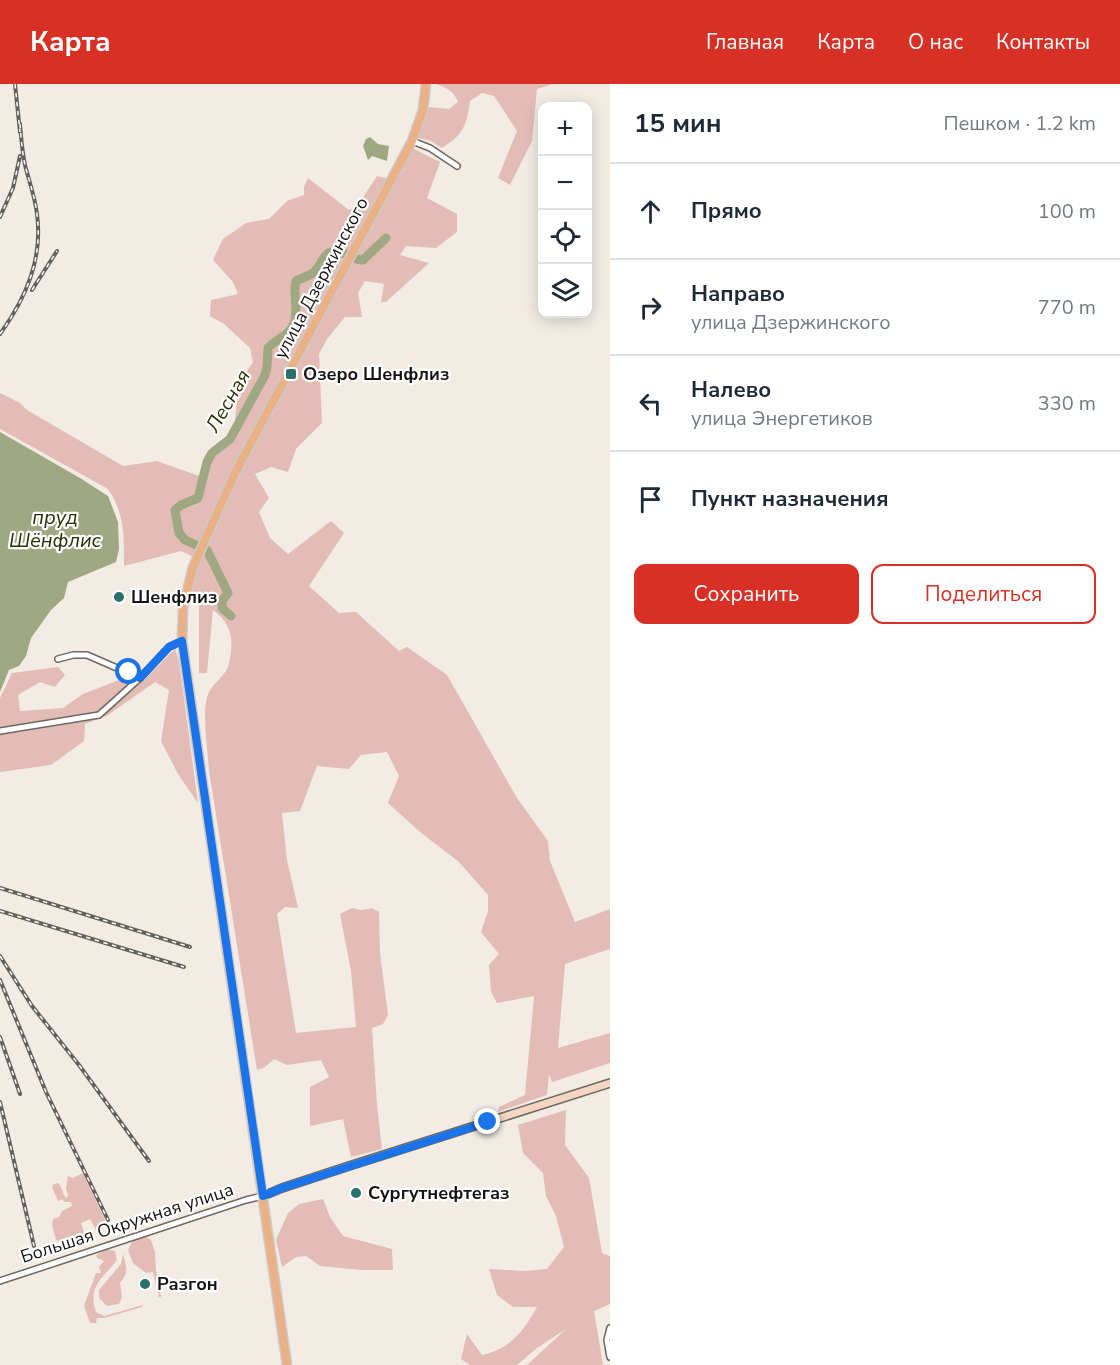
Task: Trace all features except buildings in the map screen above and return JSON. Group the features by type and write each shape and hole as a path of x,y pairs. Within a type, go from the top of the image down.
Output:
{"main road":[{"name":"улица Дзержинского","path":"287,1365 182,641 183,608 193,567 235,473 412,141 423,110 426,84"},
{"path":"263,1196 349,1166 610,1083"}],"street":[{"path":"412,141 430,148 457,166"},
{"path":"0,731 99,715 140,678 169,647 182,641"},
{"path":"58,659 73,655 87,655 140,678"},
{"name":"Большая Окружная улица","path":"0,1281 263,1196"},
{"path":"610,1328 607,1340 610,1357"}],"shaded area":[{"path":"436,84 553,84 537,89 532,141 510,185 498,178 517,131 494,96 482,93 470,101 463,129 455,139 442,148 431,141 418,138 429,107 449,109 458,102 450,90"},
{"path":"412,148 440,162 427,198 457,214 457,232 436,248 406,246 400,255 429,263 386,302 381,302 384,284 365,281 358,293 362,317 345,317 327,339 319,354 322,423 296,449 288,472 271,467 255,474 269,498 259,512 270,538 288,554 331,521 344,533 309,586 339,613 356,612 399,651 407,647 447,675 517,798 548,841 550,861 575,922 610,909 610,949 565,964 558,1048 610,1033 610,1063 552,1082 549,1074 547,1095 498,1112 499,1107 525,1095 534,996 497,1003 491,992 489,965 499,954 481,932 488,911 488,895 459,862 420,832 388,803 399,776 387,752 361,755 349,769 317,766 300,811 282,813 287,860 298,908 285,907 277,914 296,1033 356,1027 351,971 340,914 352,908 362,910 372,908 379,912 380,953 388,1015 383,1024 372,1028 382,1149 351,1157 343,1119 310,1126 310,1087 329,1077 321,1060 287,1065 274,1059 265,1067 257,1070 209,771 205,727 207,697 211,688 227,668 231,637 227,625 213,610 207,673 199,673 199,601 190,593 200,560 181,551 124,566 121,517 108,489 0,429 0,393 123,466 157,461 202,477 235,423 238,384 253,362 250,348 224,324 210,316 211,300 238,294 233,282 213,260 223,239 246,223 269,219 287,201 304,195 304,187 308,178 349,210 358,205 377,176 395,180"},
{"path":"175,649 179,661 198,803 178,774 161,741 169,690 155,682 108,715 85,724 84,741 51,765 0,772 0,698 12,673 58,667 65,675 55,687 40,682 18,695 20,711 63,708 83,694 119,680 144,680"},
{"path":"566,1110 565,1145 589,1178 602,1253 610,1256 610,1304 594,1311 603,1365 527,1365 566,1329 537,1348 517,1365 470,1365 461,1359 467,1334 482,1355 492,1352 508,1344 521,1332 537,1307 513,1307 497,1295 489,1269 523,1271 547,1269 564,1247 556,1216 546,1196 543,1173 523,1153 518,1125"},
{"path":"83,1173 105,1220 102,1227 96,1230 90,1219 81,1223 84,1233 81,1235 67,1241 56,1240 52,1225 53,1219 72,1206 71,1202 65,1202 62,1199 58,1201 52,1187 58,1183 66,1198 68,1196 66,1188 68,1176 73,1178"},
{"path":"323,1199 330,1217 343,1236 392,1249 393,1270 320,1266 306,1256 296,1257 282,1267 276,1240 288,1213 299,1204"},
{"path":"145,1236 151,1240 155,1252 161,1297 159,1297 153,1272 146,1273 133,1263 128,1250 133,1240"},
{"path":"108,1249 115,1251 117,1260 95,1289 96,1312 104,1316 143,1305 104,1318 97,1318 96,1323 90,1323 84,1306 96,1273 101,1273 99,1267 104,1261 96,1255"},
{"path":"123,1254 126,1270 120,1283 122,1297 119,1304 107,1306 99,1298 99,1290 121,1264"}],"water":[{"path":"370,137 378,144 389,146 387,161 372,156 368,160 363,146 366,139"},
{"name":"пруд Шёнфлис","path":"0,432 108,496 118,522 119,549 116,562 68,582 64,598 51,610 31,638 26,656 19,666 9,670 0,692"}],"waterway":[{"name":"Лесная","path":"231,616 222,608 222,601 228,593 207,550 185,540 179,533 175,510 198,498 207,462 212,453 230,439 265,375 268,348 289,332 294,324 296,281 314,272 330,252 339,252 363,260 386,238"}],"railway":[{"path":"15,84 20,132"},
{"path":"0,334 25,292 35,262 37,247 37,214 24,160 20,124"},
{"path":"0,217 13,188 20,156"},
{"path":"32,290 57,251"},
{"path":"0,888 190,947"},
{"path":"0,911 184,967"},
{"path":"0,956 32,1006 79,1065 149,1161"},
{"path":"0,980 46,1092 108,1220"},
{"path":"0,1037 20,1094"},
{"path":"0,1102 34,1246"}],"place":[{"name":"Озеро Шенфлиз","path":"291,374"},
{"name":"Шенфлиз","path":"119,597"},
{"name":"Сургутнефтегаз","path":"356,1193"},
{"name":"Разгон","path":"145,1284"}],"route":[{"path":"129,672 140,678 169,647 182,641 263,1196 488,1122"}]}
